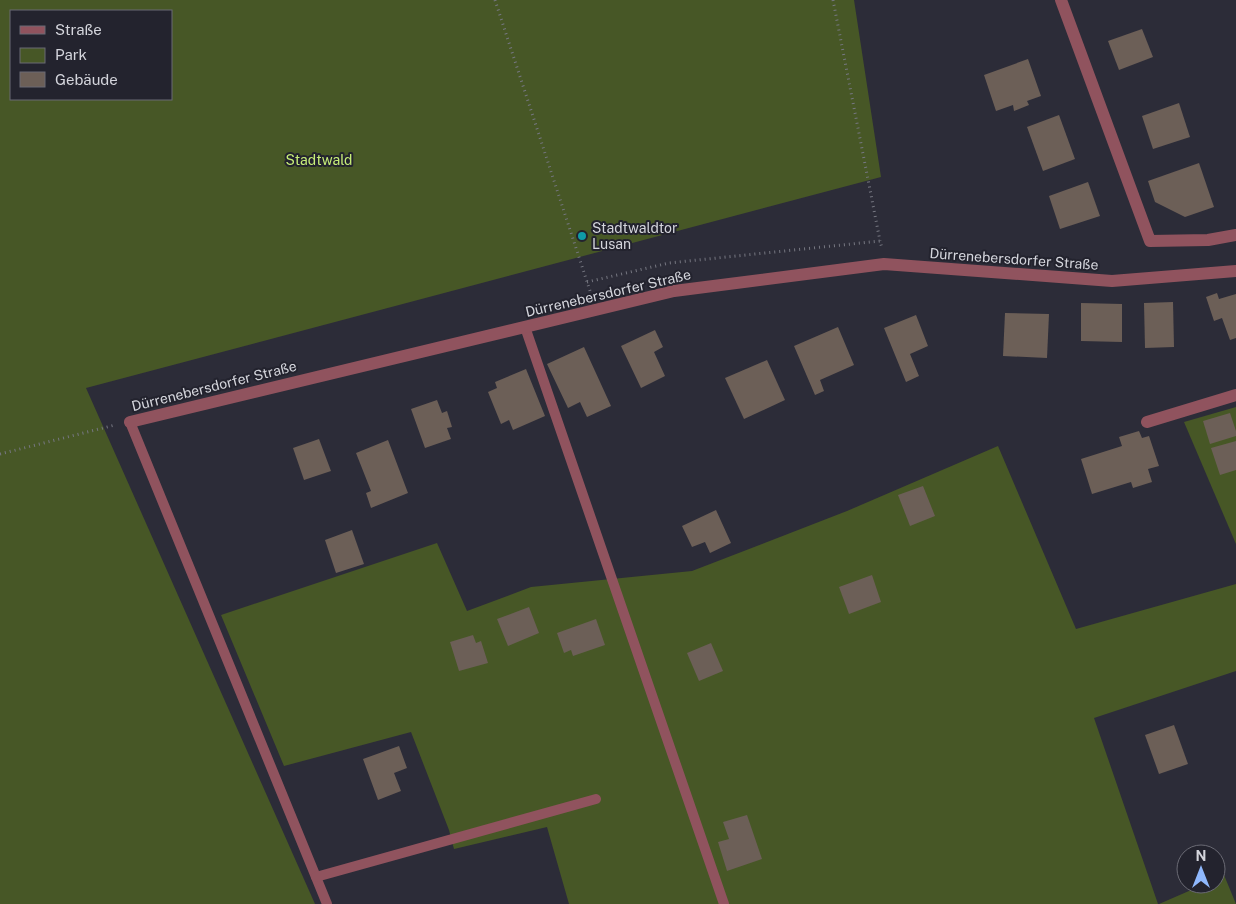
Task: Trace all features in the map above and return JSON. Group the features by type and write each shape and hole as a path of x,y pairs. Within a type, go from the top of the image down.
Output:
{"street":[{"path":"1061,0 1150,241 1208,240 1236,234"},
{"name":"Dürrenebersdorfer Straße","path":"130,422 674,291 884,264 1112,281 1236,271"},
{"path":"1147,422 1236,395"}],"lane":[{"path":"525,327 724,904"},
{"path":"130,422 327,904"},
{"path":"316,877 596,798"}],"path":[{"path":"495,0 586,282 669,263 880,241"},
{"path":"833,0 884,264"},
{"name":"Dürrenebersdorfer Straße","path":"0,454 130,422"}],"green space":[{"name":"Stadtwald","path":"0,0 854,0 881,177 86,388 315,904 0,904"},
{"path":"1236,407 1236,544 1184,422"},
{"path":"998,446 1076,629 1236,584 1236,671 1094,718 1158,904 569,904 547,827 454,849 449,830 411,732 284,766 221,615 437,543 467,611 531,587 692,571 847,511"},
{"path":"1226,880 1236,904 1159,904 1182,894 1226,894"}],"building":[{"path":"1142,29 1153,57 1119,70 1108,41"},
{"path":"1028,59 1041,96 1027,101 1029,105 1014,111 1013,105 996,111 984,75"},
{"path":"1179,103 1190,137 1153,149 1142,116"},
{"path":"1059,115 1075,159 1043,171 1027,127"},
{"path":"1199,163 1214,207 1185,217 1155,202 1148,181"},
{"path":"1088,182 1100,216 1060,229 1049,196"},
{"path":"1217,293 1219,299 1236,294 1236,338 1230,340 1222,318 1214,321 1206,297"},
{"path":"1173,302 1174,347 1145,348 1144,303"},
{"path":"1081,303 1122,304 1122,342 1081,341"},
{"path":"1005,313 1049,314 1047,358 1003,356"},
{"path":"916,315 928,346 910,354 919,376 906,382 884,328"},
{"path":"838,327 854,365 820,380 824,391 815,395 794,346"},
{"path":"655,330 663,347 654,352 665,376 641,388 621,346"},
{"path":"584,347 611,406 587,417 580,402 568,408 547,364"},
{"path":"767,360 785,400 744,419 725,378"},
{"path":"526,369 545,416 513,430 509,420 501,424 488,392 497,388 495,382"},
{"path":"437,400 442,413 447,411 452,427 447,428 451,439 425,448 411,409"},
{"path":"1230,413 1236,436 1210,444 1203,421"},
{"path":"1139,431 1142,438 1149,436 1159,466 1148,469 1152,482 1133,488 1131,482 1092,494 1081,459 1122,446 1119,437"},
{"path":"319,439 331,471 304,480 293,448"},
{"path":"388,440 408,493 371,508 366,493 371,491 356,453"},
{"path":"1236,441 1236,470 1220,475 1211,448"},
{"path":"923,486 935,516 910,526 898,495"},
{"path":"716,510 731,543 710,553 705,542 692,547 682,526"},
{"path":"352,530 364,564 336,573 325,540"},
{"path":"872,575 881,602 849,614 839,587"},
{"path":"529,607 539,633 508,646 497,619"},
{"path":"596,619 605,645 573,656 571,650 564,653 557,633"},
{"path":"473,635 476,643 481,641 488,663 459,671 450,642"},
{"path":"711,643 723,671 699,681 687,653"},
{"path":"1174,725 1188,764 1159,774 1145,735"},
{"path":"399,746 407,768 394,773 401,791 378,800 363,759"},
{"path":"747,815 762,859 727,871 718,842 729,839 723,822"}],"place":[{"name":"Stadtwaldtor Lusan","path":"582,236"}]}
